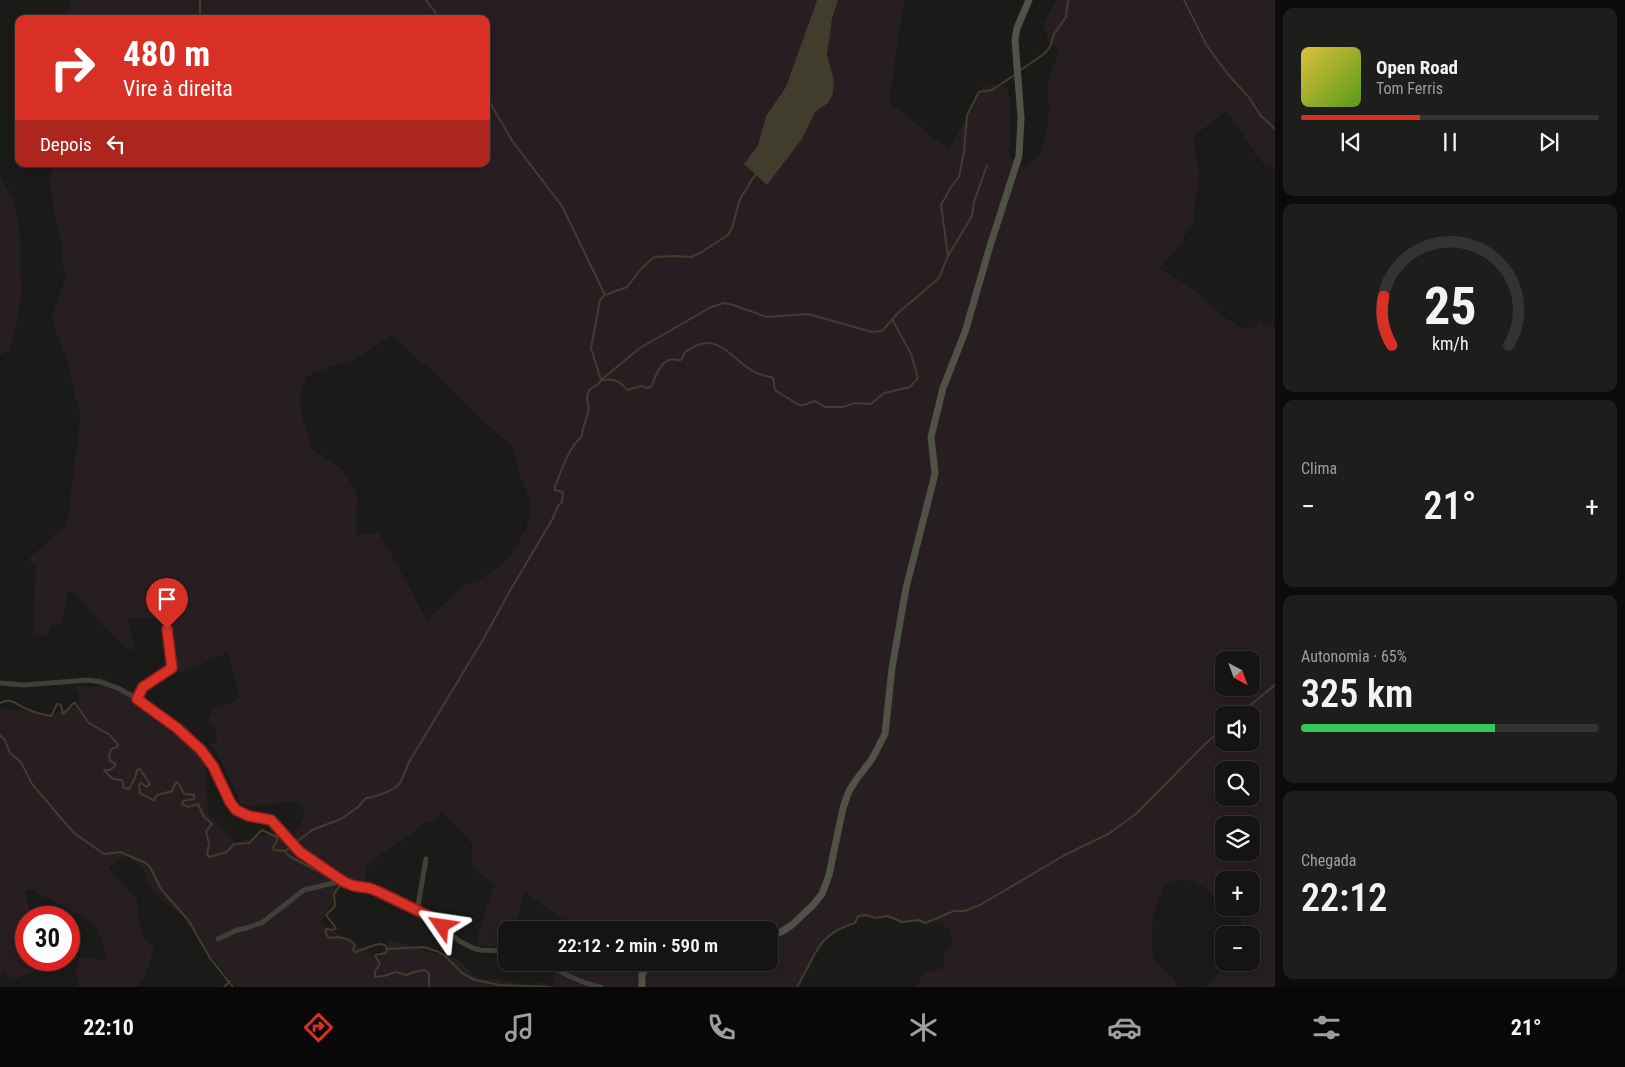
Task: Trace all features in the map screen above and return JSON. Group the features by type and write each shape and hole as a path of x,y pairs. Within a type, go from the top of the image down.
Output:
{"street":[{"path":"778,933 792,925 822,894 829,875 843,808 849,792 872,759 885,734 892,668 906,588 935,473 931,437 933,425 943,388 965,332 1019,156 1021,118 1015,40 1017,28 1029,0"},
{"path":"137,699 143,687 172,668 166,615"},
{"path":"0,683 24,685 88,680 109,684 137,699 177,728 201,750 213,766 230,802 236,810 249,816 271,820 300,852 342,881 354,886 377,891 433,918 467,946 480,950 498,951"},
{"path":"417,911 426,858"},
{"path":"218,939 237,930 262,922 304,890 342,881"},
{"path":"561,971 579,981 601,987"},
{"path":"642,987 642,974 644,971"}],"shaded area":[{"path":"70,0 817,0 786,87 766,116 758,145 744,164 767,185 802,139 815,112 828,103 834,80 827,55 832,19 838,0 904,0 889,102 949,150 984,86 992,84 1006,88 1010,102 1009,155 1017,165 1026,167 1040,155 1048,128 1049,106 1047,92 1049,78 1059,49 1049,41 1043,24 1057,0 1275,0 1275,169 1265,166 1226,111 1194,136 1197,165 1200,174 1194,219 1177,250 1159,269 1197,292 1220,314 1237,325 1255,328 1258,322 1261,322 1275,328 1275,987 1206,987 1221,971 1260,971 1260,926 1241,926 1241,920 1236,916 1260,916 1260,871 1215,871 1215,898 1202,886 1188,879 1170,882 1165,885 1162,891 1152,919 1153,940 1151,947 1154,960 1172,976 1178,987 917,987 924,974 938,970 945,964 944,952 953,942 950,930 939,922 923,924 912,920 904,923 889,918 858,918 843,930 833,932 816,949 798,987 554,987 553,971 778,971 778,921 564,921 525,892 516,921 498,921 498,947 484,946 476,942 494,885 474,868 472,865 472,844 441,811 433,824 424,822 408,836 373,859 367,867 363,885 344,876 321,923 379,959 391,940 458,960 474,975 485,980 498,979 529,987 236,987 198,940 200,933 187,924 186,917 153,891 148,884 143,867 126,856 108,868 137,899 142,936 154,947 145,978 137,987 78,987 76,971 80,971 80,959 87,957 102,960 107,957 97,928 80,915 80,906 63,906 33,890 25,890 28,906 15,906 15,971 39,971 13,980 4,973 0,980 0,708 50,714 79,706 79,696 74,686 98,687 99,676 113,684 139,694 168,717 198,750 206,768 208,814 236,843 282,831 293,838 305,814 301,805 296,801 251,806 241,803 216,750 209,745 217,741 217,734 208,718 214,709 234,701 240,696 227,653 178,674 169,618 128,619 135,649 125,649 73,592 68,591 62,625 52,624 46,636 33,636 36,567 29,558 67,525 81,413 76,400 69,365 51,319 66,276 50,182 52,167 490,167 490,15 66,15 71,6","holes":["391,335 441,379 480,418 512,446 516,454 516,466 530,499 530,515 526,528 510,558 486,576 462,587 427,620 379,532 356,536 357,493 342,469 313,450 301,413 300,397 306,377 355,359"]},
{"path":"817,0 838,0 832,19 827,55 834,80 833,94 828,103 815,112 802,139 767,185 744,164 758,145 766,116 786,87"},
{"path":"0,175 15,203 20,232 21,300 10,350 0,355"},
{"path":"539,982 553,987 529,987"}],"waterway":[{"path":"200,0 200,15"},
{"path":"426,0 437,15"},
{"path":"1019,71 1044,54 1050,47 1054,34 1066,17 1068,0"},
{"path":"1184,0 1206,44 1217,60 1248,96 1261,116 1275,129"},
{"path":"948,256 941,205 959,177 964,152 967,115 979,92 992,90 1016,74"},
{"path":"490,103 513,142 562,206 605,295"},
{"path":"601,380 640,348 711,307 724,303 767,317 808,314 872,332 882,331 898,313 939,278 948,256 972,216 974,202 987,165"},
{"path":"285,851 312,830 341,819 358,807 366,798 384,793 399,784 409,762 552,520 558,506 562,502 563,492 555,490 555,487 569,453 582,436 588,410 588,393 601,380 591,348 600,300 605,295 627,287 641,269 654,257 691,257 728,235 732,228 740,199 755,175"},
{"path":"602,380 616,381 627,390 642,386 651,387 658,372 666,362 672,359 680,360 684,353 704,343 720,346 754,372 773,378 775,390 799,405 815,401 825,407 843,407 855,403 871,404 884,393 910,387 918,378 911,354 892,319"},
{"path":"1249,706 1275,685"},
{"path":"0,703 11,701 33,711 51,716 57,704 61,705 63,714 75,703 89,723 110,735 118,745 111,749 109,756 110,761 115,763 115,766 110,770 104,770 113,779 122,780 124,788 129,789 137,770 140,769 150,784 147,787 141,783 139,785 140,793 153,800 157,795 172,791 176,782 184,794 194,795 194,799 183,801 182,804 188,807 198,804 204,817 212,824 206,831 209,845 207,854 209,857 227,852 234,844 249,843 262,830 277,837 273,847 274,850 285,851 289,856 336,880"},
{"path":"0,735 5,740 10,753 21,762 32,784 74,833 104,854 120,852 146,863 150,867 161,889 189,921 210,958 233,987"},
{"path":"797,987 818,948 832,933 855,923 858,916 866,915 876,918 887,916 902,922 919,920 925,923 954,911 965,911 980,905 1063,856 1108,834 1136,814 1215,736"},
{"path":"339,884 334,894 335,906 326,915 336,928 325,930 327,936 330,938 340,937 347,939 355,945 353,950 355,952 379,944 385,945 387,949"},
{"path":"430,987 429,973 424,970 406,975 396,972 375,977 375,971 380,964 375,955 386,953 387,949 424,947 439,952 462,973 475,980 500,985 550,987"},
{"path":"224,987 230,981"}],"route":[{"path":"167,629 172,668 143,687 137,699 177,728 201,750 213,766 233,807 242,814 271,820 295,848 349,885 377,891 433,918 442,926"}]}
